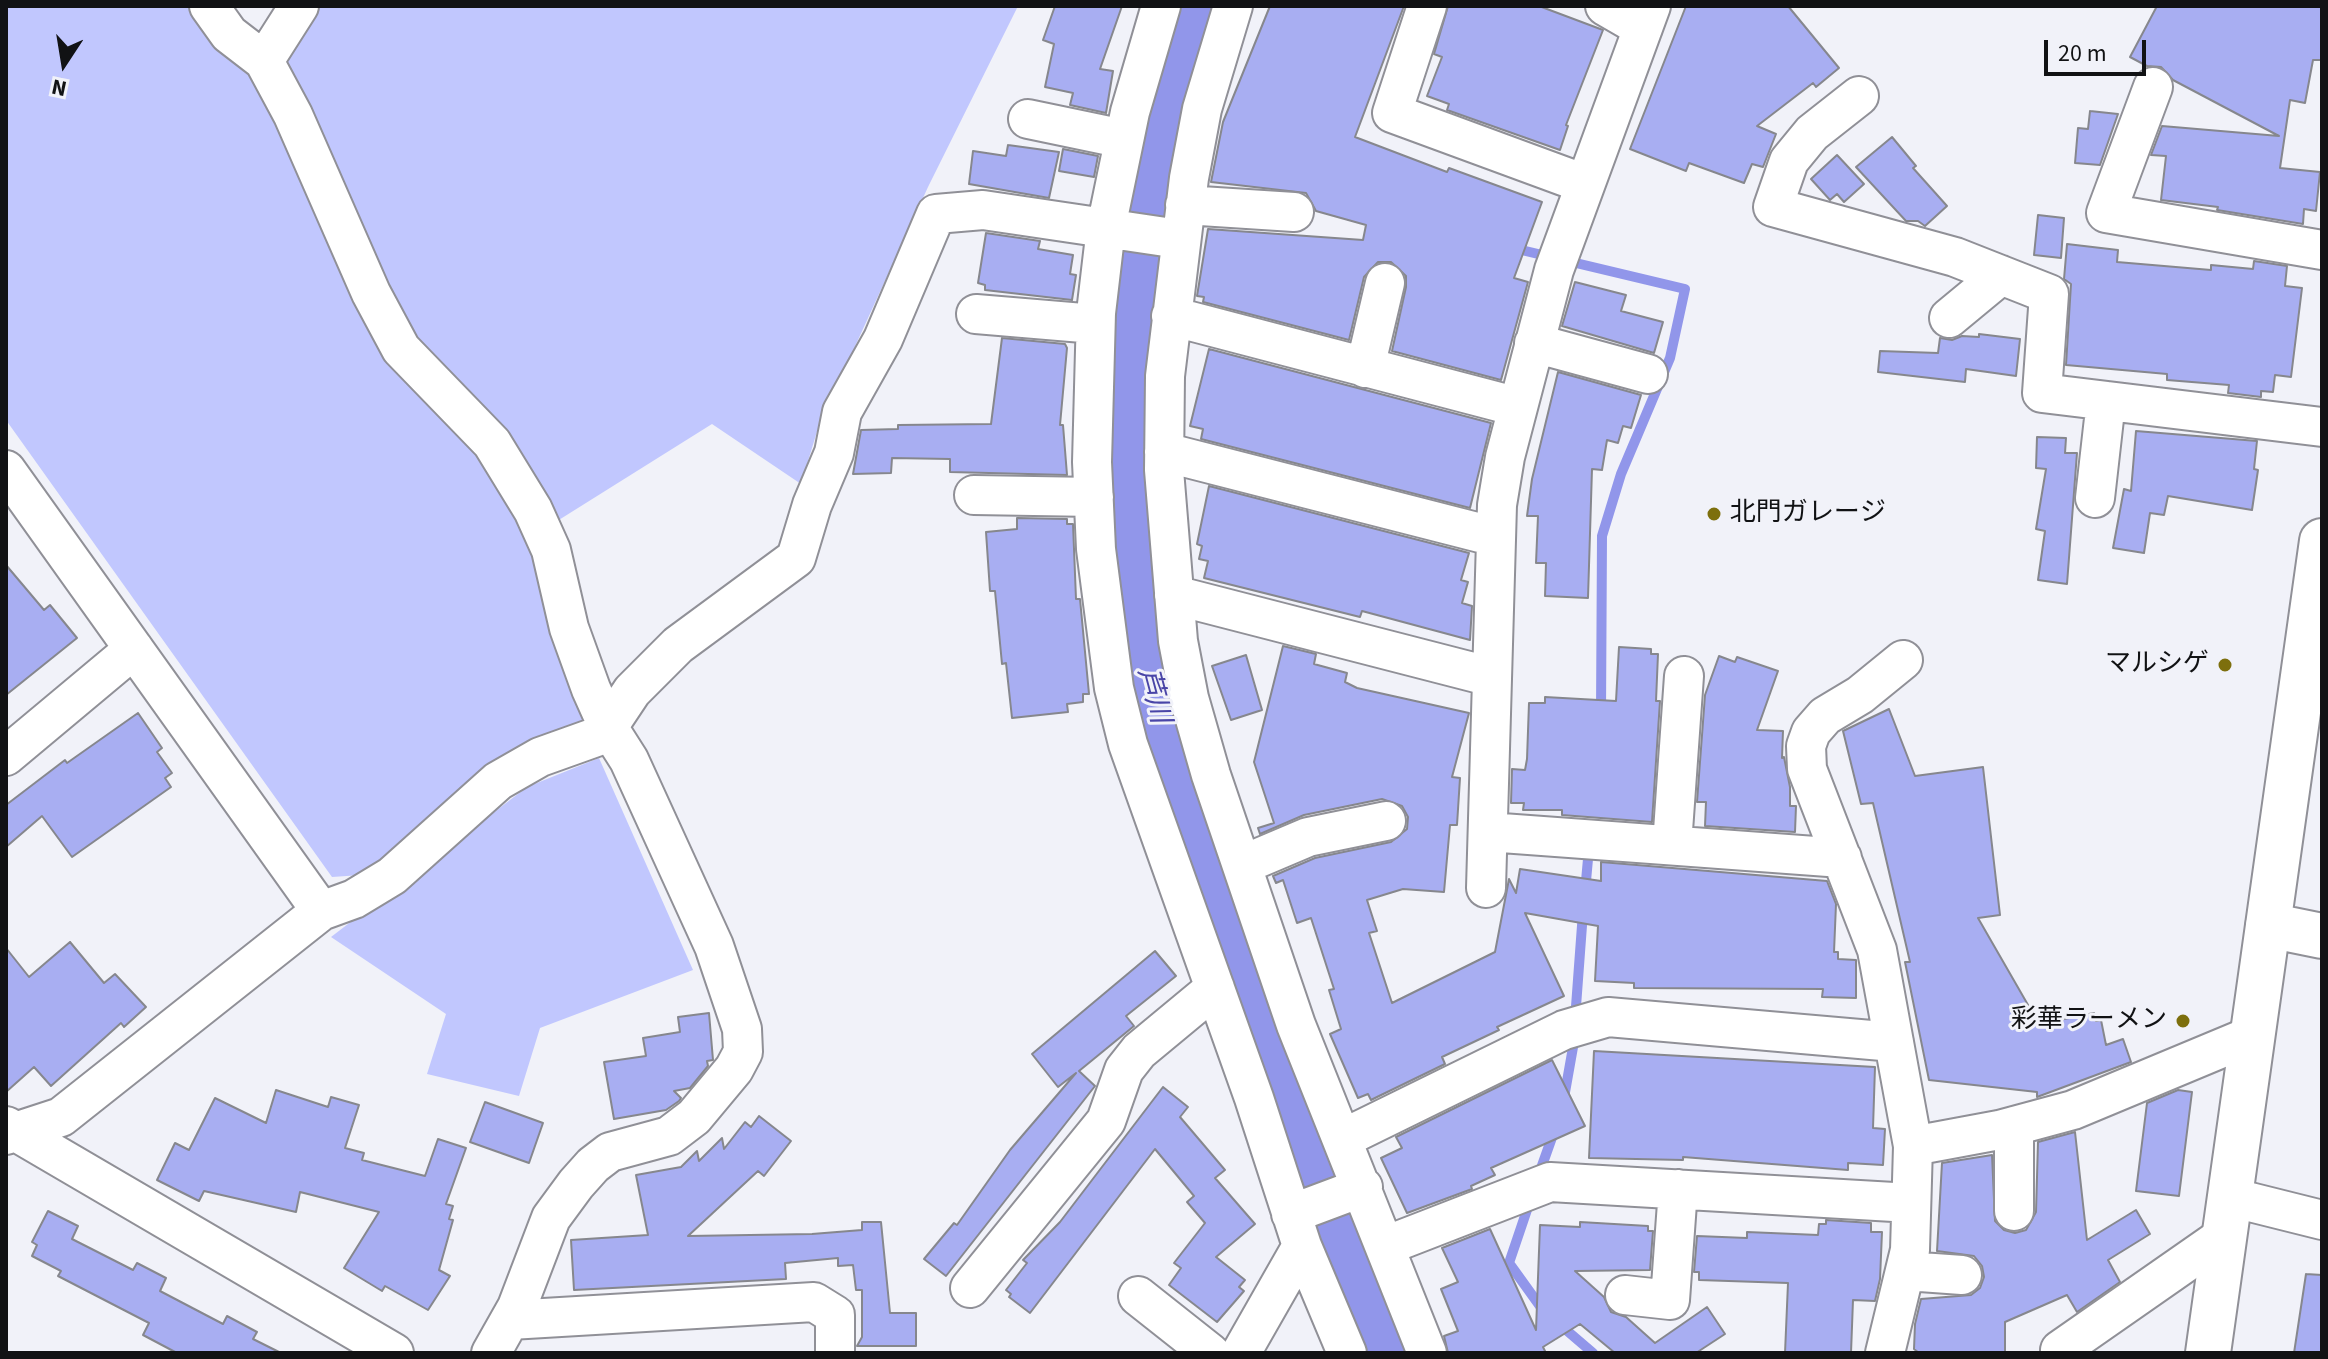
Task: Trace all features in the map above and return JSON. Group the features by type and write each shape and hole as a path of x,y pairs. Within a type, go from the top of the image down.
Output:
{"street":[{"path":"209,6 229,34 264,61 293,115 371,293 401,349 492,443 533,510 551,550 569,628 608,727 629,760 714,946 742,1029 743,1052 724,1081 682,1127 669,1136 610,1152 593,1165 551,1218 510,1320 491,1353"},
{"path":"264,61 299,6"},
{"path":"1161,6 1124,139 1106,228 1095,324 1094,497 1105,620 1121,716 1156,826 1215,988 1296,1230 1347,1353"},
{"path":"1233,6 1202,109 1182,222 1171,316 1164,452 1174,595 1189,698 1242,865 1296,1025 1344,1138 1427,1353"},
{"path":"1427,6 1392,113 1585,184"},
{"path":"1486,888 1496,537 1503,469 1558,257 1647,17 1605,6"},
{"path":"2153,87 2106,213 2322,250"},
{"path":"1859,96 1812,133 1789,161 1773,207 1955,257 2049,294 2042,393 2322,427"},
{"path":"1028,119 1124,139"},
{"path":"10,1131 61,1117 321,911 354,899 392,876 498,781 540,757 596,737 608,727 632,691 678,645 796,558 812,505 834,453 842,412 883,339 936,214 983,210 1106,228 1294,212"},
{"path":"1949,318 2001,275"},
{"path":"1365,368 1385,283"},
{"path":"976,314 1095,324"},
{"path":"1171,316 1518,407"},
{"path":"1534,343 1648,374"},
{"path":"2095,498 2106,401"},
{"path":"1164,452 1496,537"},
{"path":"6,470 321,911"},
{"path":"974,495 1094,497"},
{"path":"2208,1353 2322,541"},
{"path":"1174,595 1492,677"},
{"path":"6,756 134,649"},
{"path":"1885,1353 1906,1271 1913,1146 1877,950 1807,769 1806,746 1811,732 1825,716 1860,695 1903,660"},
{"path":"1672,845 1684,676"},
{"path":"1242,865 1308,837 1386,821"},
{"path":"1488,832 1842,858"},
{"path":"2268,925 2322,936"},
{"path":"970,1288 1106,1121 1124,1070 1139,1051 1215,988"},
{"path":"1344,1138 1578,1025 1608,1017 1894,1042"},
{"path":"1913,1146 2014,1126 2073,1110 2253,1035"},
{"path":"2014,1126 2014,1211"},
{"path":"10,1131 394,1353"},
{"path":"1241,1353 1296,1230 1363,1187"},
{"path":"1385,1246 1533,1188 1678,1189 1911,1203"},
{"path":"1625,1295 1670,1300 1678,1189"},
{"path":"2060,1350 2227,1216 2322,1220"},
{"path":"1906,1271 1962,1275"},
{"path":"1138,1296 1210,1353"},
{"path":"510,1320 814,1302 835,1315 835,1353"}],"shaded area":[{"path":"6,6 192,6 251,73 469,435 513,499 549,589 592,731 523,751 361,875 332,877 6,420"},
{"path":"316,6 1018,6 928,187 819,425 801,484 712,424 554,523 418,349 279,66"},
{"path":"599,758 693,970 540,1028 519,1096 427,1074 446,1014 331,937 527,787"}],"building":[{"path":"1055,6 1122,6 1100,69 1113,71 1106,113 1070,105 1073,93 1045,87 1054,44 1043,40"},
{"path":"1270,6 1404,6 1355,137 1447,172 1449,168 1542,202 1514,278 1528,282 1501,380 1392,351 1406,276 1391,262 1378,262 1364,277 1349,340 1203,302 1204,297 1197,296 1208,229 1363,240 1366,225 1316,211 1306,193 1211,182 1223,122"},
{"path":"1448,6 1539,6 1603,30 1566,125 1560,150 1447,110 1449,104 1427,96 1442,57 1434,54"},
{"path":"1686,6 1788,6 1839,68 1816,87 1813,83 1757,126 1776,134 1763,167 1752,164 1744,183 1689,163 1686,171 1630,149"},
{"path":"2157,6 2322,6 2322,60 2313,60 2305,103 2290,100 2280,168 2320,172 2316,211 2304,209 2303,224 2217,210 2218,207 2161,200 2166,156 2151,155 2162,126 2279,136 2173,80 2161,67 2147,66 2130,57"},
{"path":"2090,111 2118,114 2100,165 2075,163 2078,128 2088,129"},
{"path":"1892,137 1916,166 1913,168 1947,206 1925,226 1918,221 1906,221 1856,167"},
{"path":"1008,145 1059,152 1049,198 969,184 973,151 1006,156"},
{"path":"1063,149 1098,156 1094,177 1059,171"},
{"path":"1837,155 1864,184 1844,202 1837,194 1830,200 1811,179"},
{"path":"2038,215 2064,218 2061,258 2034,255"},
{"path":"986,233 1040,241 1038,249 1073,255 1070,274 1076,275 1072,300 985,290 985,285 978,283"},
{"path":"2067,244 2118,250 2117,262 2211,270 2211,265 2253,269 2254,261 2287,266 2285,286 2302,288 2291,377 2275,375 2273,392 2261,391 2261,397 2228,393 2229,385 2167,380 2167,374 2066,365 2071,284 2064,279"},
{"path":"1575,282 1626,295 1621,311 1663,322 1654,353 1562,326"},
{"path":"1979,334 2020,339 2016,376 1966,369 1965,382 1878,372 1880,351 1938,353 1940,338 1952,340 1962,336 1979,337"},
{"path":"1002,338 1065,344 1067,348 1060,425 1063,425 1067,475 950,472 950,459 892,458 891,473 853,474 861,430 898,429 898,425 991,424"},
{"path":"1209,349 1491,423 1470,508 1201,439 1203,429 1190,426"},
{"path":"1558,372 1641,395 1631,428 1623,426 1618,443 1607,440 1602,470 1592,469 1588,598 1545,596 1546,563 1536,563 1538,516 1527,516 1532,479"},
{"path":"2136,431 2257,441 2254,469 2258,470 2252,510 2168,496 2164,515 2150,513 2144,553 2113,548 2124,489 2131,491"},
{"path":"2037,437 2066,438 2065,453 2077,453 2067,584 2038,580 2045,531 2036,529 2046,469 2036,468"},
{"path":"1209,486 1469,553 1461,580 1468,582 1462,603 1472,606 1470,640 1362,611 1360,617 1204,578 1208,561 1199,559 1202,546 1197,544"},
{"path":"1017,518 1067,519 1067,524 1073,524 1076,599 1080,599 1089,694 1083,694 1083,702 1067,704 1068,712 1012,718 1006,663 1002,664 995,591 990,591 986,532 1017,529"},
{"path":"6,565 44,610 50,605 77,638 6,695"},
{"path":"1283,646 1316,654 1314,664 1347,673 1345,682 1357,688 1469,713 1452,777 1460,778 1457,825 1450,825 1444,892 1403,889 1367,900 1377,931 1369,933 1392,1003 1495,952 1509,879 1516,893 1520,869 1601,881 1601,862 1827,881 1836,904 1834,952 1838,952 1838,959 1856,960 1856,998 1822,997 1823,989 1634,988 1634,983 1595,981 1598,926 1525,913 1564,996 1442,1057 1445,1064 1371,1100 1368,1094 1358,1098 1330,1034 1341,1029 1329,990 1334,989 1311,918 1297,923 1283,880 1276,883 1273,876 1315,858 1391,842 1407,829 1408,817 1402,806 1382,799 1304,815 1260,834 1258,828 1274,823 1254,762"},
{"path":"1619,647 1651,649 1651,654 1658,654 1656,701 1660,701 1652,822 1562,815 1562,810 1523,810 1524,803 1511,803 1512,769 1525,770 1527,759 1529,703 1545,703 1545,697 1616,701"},
{"path":"1246,655 1262,710 1231,720 1212,666"},
{"path":"1719,656 1735,662 1737,657 1778,671 1757,730 1783,731 1782,758 1790,787 1790,806 1796,806 1795,832 1705,826 1706,802 1697,802 1705,695"},
{"path":"1889,709 1915,776 1983,767 2000,915 1978,918 2039,1024 2094,1013 2096,1021 2101,1020 2106,1045 2123,1039 2131,1062 2037,1097 2037,1092 1929,1080 1905,962 1910,962 1873,803 1861,804 1843,731"},
{"path":"138,713 162,748 157,752 172,773 165,778 171,787 72,857 42,816 6,847 6,805 65,760 67,763"},
{"path":"70,942 104,983 115,974 146,1007 124,1027 121,1023 51,1086 34,1067 6,1092 6,948 29,977"},
{"path":"1155,951 1176,976 1126,1016 1134,1026 1079,1071 1095,1086 946,1276 924,1259 954,1223 957,1225 1010,1150 1076,1073 1058,1087 1032,1054"},
{"path":"709,1013 713,1060 707,1061 708,1066 690,1088 674,1091 681,1098 679,1101 666,1110 614,1119 604,1062 646,1056 643,1038 680,1032 678,1017"},
{"path":"1594,1051 1875,1067 1873,1128 1885,1129 1883,1165 1848,1163 1848,1170 1683,1157 1683,1160 1589,1158"},
{"path":"1552,1060 1585,1126 1491,1168 1495,1175 1471,1186 1472,1189 1407,1213 1381,1158 1402,1148 1396,1137"},
{"path":"1163,1087 1188,1107 1180,1117 1225,1170 1215,1178 1255,1224 1216,1257 1245,1280 1239,1287 1244,1291 1217,1322 1169,1285 1181,1268 1174,1263 1205,1223 1187,1202 1194,1196 1155,1149 1030,1313 1009,1297 1011,1294 1006,1290 1027,1263 1023,1260 1060,1222"},
{"path":"276,1090 328,1107 331,1097 359,1105 345,1148 364,1153 362,1160 425,1176 438,1139 466,1148 446,1204 453,1206 449,1219 453,1220 439,1270 450,1276 428,1310 385,1286 382,1291 344,1268 379,1212 300,1192 296,1212 204,1191 199,1201 157,1180 175,1143 189,1150 215,1098 266,1123"},
{"path":"2178,1090 2192,1092 2179,1196 2136,1191 2147,1103"},
{"path":"485,1102 543,1123 529,1163 470,1142"},
{"path":"759,1116 791,1141 764,1176 758,1171 688,1236 812,1234 862,1230 862,1222 881,1222 890,1313 916,1313 916,1346 857,1346 862,1337 862,1290 856,1290 853,1265 838,1266 838,1258 785,1263 786,1279 574,1290 571,1240 648,1235 636,1175 681,1167 697,1151 699,1161 722,1138 724,1149 745,1122 751,1127"},
{"path":"2075,1132 2087,1240 2136,1210 2150,1234 2108,1260 2120,1282 2077,1312 2067,1295 2005,1322 2005,1353 1919,1353 1914,1349 1915,1324 1921,1299 1971,1295 1980,1288 1984,1277 1982,1266 1974,1256 1937,1251 1942,1163 1992,1155 1995,1221 2004,1230 2015,1233 2026,1230 2036,1212 2038,1142"},
{"path":"48,1211 78,1226 72,1239 133,1270 137,1263 166,1278 160,1291 223,1324 227,1316 257,1332 253,1339 281,1353 177,1353 143,1335 149,1323 58,1276 61,1271 32,1256 37,1245 32,1242"},
{"path":"1826,1220 1871,1223 1871,1232 1882,1232 1880,1279 1875,1301 1853,1300 1851,1353 1785,1353 1788,1283 1699,1280 1699,1272 1694,1272 1697,1236 1747,1238 1747,1232 1818,1235 1819,1224 1826,1224"},
{"path":"1580,1222 1648,1226 1648,1231 1653,1231 1650,1270 1575,1271 1604,1297 1611,1312 1626,1317 1655,1343 1707,1307 1725,1334 1696,1353 1615,1353 1580,1324 1543,1347 1546,1353 1448,1353 1444,1336 1458,1331 1441,1289 1458,1282 1442,1248 1490,1229 1536,1330 1540,1225 1580,1227"},
{"path":"2306,1274 2322,1275 2322,1353 2294,1353"}],"waterway":[{"name":"芦川","path":"1196,6 1161,121 1130,291 1125,401 1127,532 1144,687 1260,1005 1396,1353"},
{"path":"1513,248 1685,289 1670,358 1621,474 1602,536 1601,713"},
{"path":"1585,892 1589,848"},
{"path":"1575,1020 1583,912"},
{"path":"1564,1098 1575,1036"},
{"path":"1539,1174 1555,1129"},
{"path":"1530,1201 1509,1263 1545,1313"},
{"path":"1558,1323 1593,1353"}],"place":[{"name":"北門ガレージ","path":"1714,514"},
{"name":"マルシゲ","path":"2225,665"},
{"name":"彩華ラーメン","path":"2183,1021"}]}
